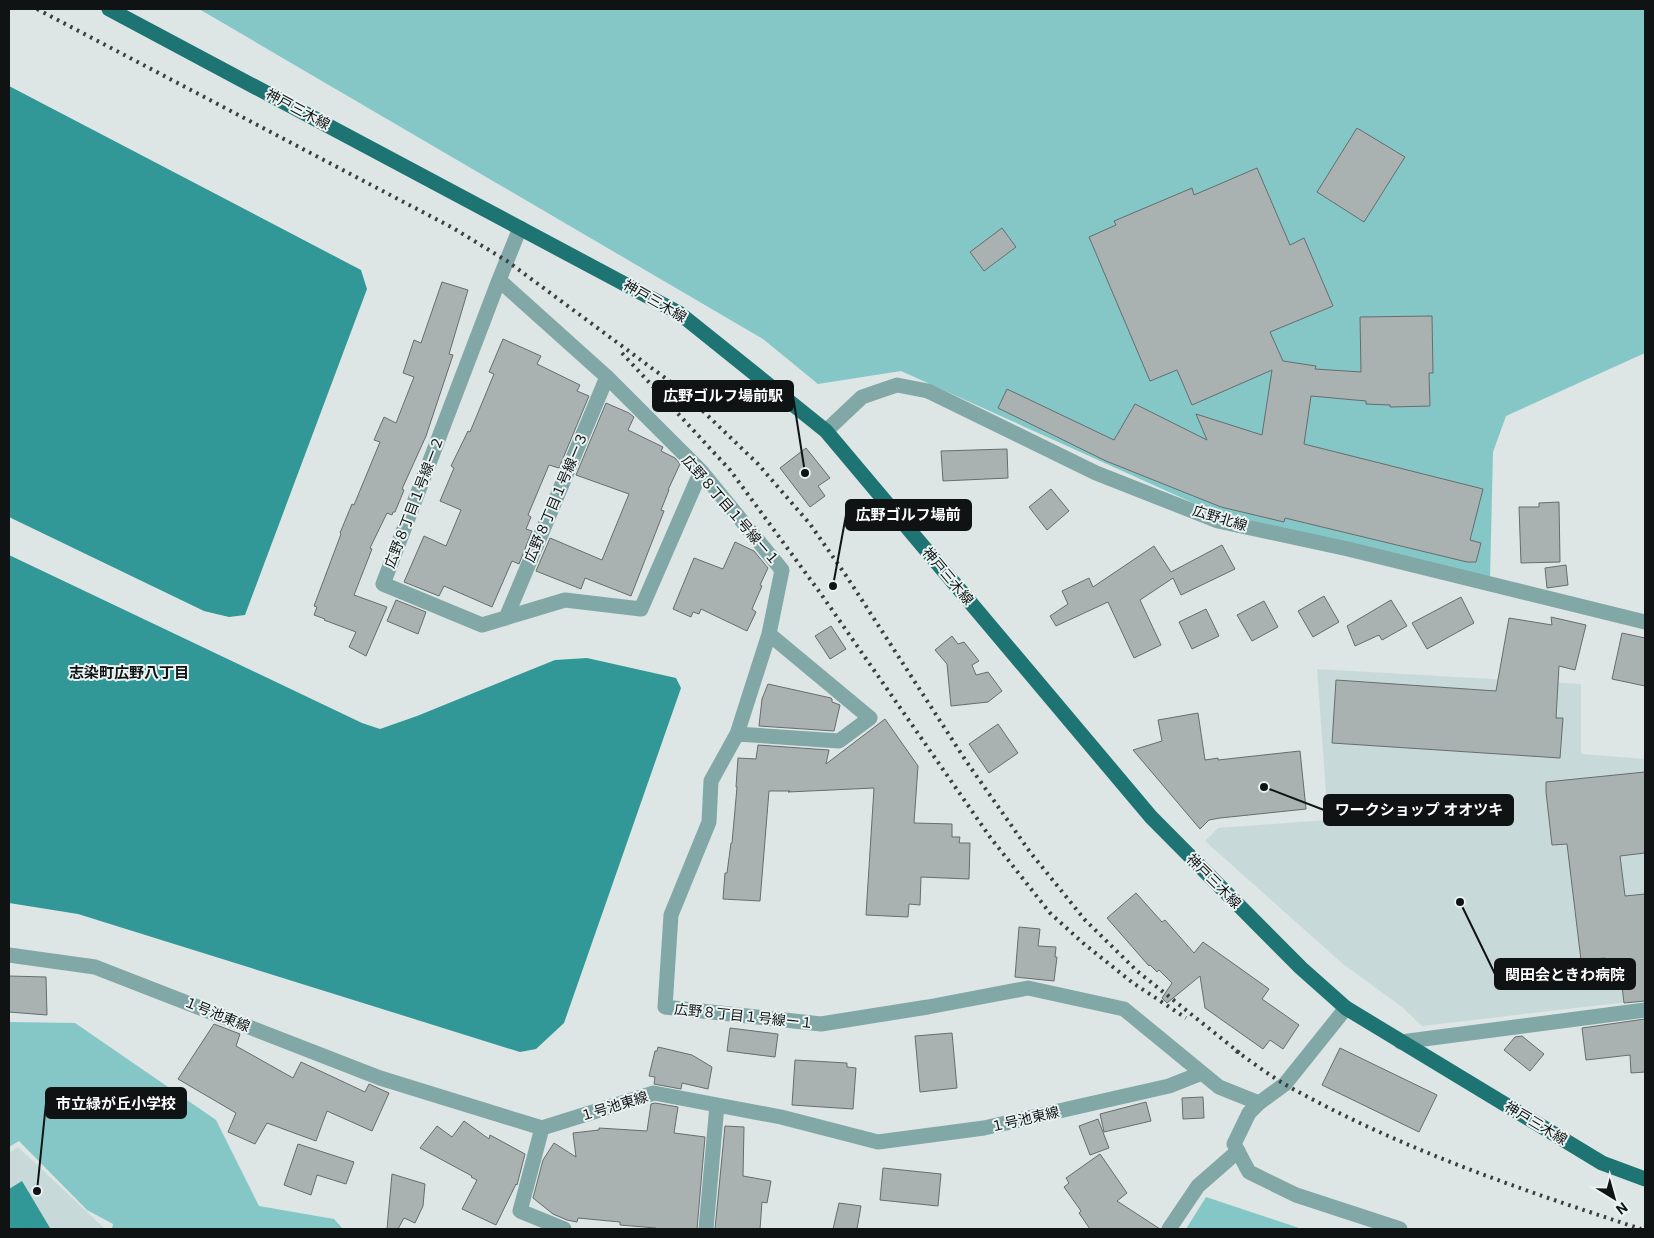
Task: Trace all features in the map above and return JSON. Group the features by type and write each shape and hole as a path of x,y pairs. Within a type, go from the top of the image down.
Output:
{"main road":[{"name":"神戸三木線","path":"110,9 680,313 826,431 1151,817 1301,968 1346,1008 1401,1042 1602,1164 1645,1180"}],"street":[{"path":"500,280 520,228"},
{"name":"広野８丁目１号線ー１","path":"500,280 607,377 701,472 782,570 768,634 737,734 711,781 709,822 671,915 665,1007 821,1024 928,1007 1028,988 1124,1009 1202,1073"},
{"name":"広野８丁目１号線ー２","path":"500,280 383,584 482,625 565,600 641,609 701,472"},
{"name":"広野８丁目１号線ー３","path":"506,618 607,377"},
{"name":"広野北線","path":"826,431 862,397 897,385 928,391 1096,473 1218,521 1348,549 1645,622"},
{"path":"737,734 839,741 870,718 768,634"},
{"name":"１号池東線","path":"9,955 95,967 380,1078 542,1128 654,1093 781,1117 878,1142 984,1128 1169,1086 1202,1073"},
{"path":"1346,1008 1285,1084 1259,1103 1249,1113 1234,1144 1249,1172 1296,1195 1400,1229"},
{"path":"1401,1042 1645,1010"},
{"path":"1202,1073 1219,1087 1259,1103"},
{"path":"706,1229 717,1105"},
{"path":"542,1128 520,1212 564,1229"},
{"path":"1169,1229 1198,1186 1238,1151"}],"shaded area":[{"path":"199,9 1645,9 1645,353 1506,416 1493,452 1490,578 1211,511 901,371 818,384 763,339"},
{"path":"9,86 361,270 367,289 245,615 229,617 204,611 9,517"},
{"path":"9,555 362,723 380,729 555,660 587,658 676,678 681,688 564,1023 536,1049 520,1052 78,914 9,903"},
{"path":"1317,669 1581,684 1581,754 1645,759 1645,1000 1422,1026 1402,1007 1343,964 1205,841 1218,828 1328,820"},
{"path":"9,1022 75,1023 216,1120 259,1206 334,1219 343,1229 112,1229 113,1224 87,1210 19,1141 9,1147"},
{"path":"18,1147 105,1229 9,1229 9,1153"},
{"path":"22,1181 50,1228 9,1229 9,1189"},
{"path":"1206,1197 1302,1229 1186,1229"}],"building":[{"path":"1357,128 1405,157 1364,222 1317,192"},
{"path":"1257,168 1290,245 1304,238 1333,306 1270,332 1283,361 1316,366 1315,369 1361,372 1360,317 1432,316 1433,373 1429,373 1430,406 1390,407 1390,405 1366,404 1366,401 1311,396 1304,444 1483,489 1470,540 1481,543 1476,562 1467,562 1285,518 1284,522 1221,507 1106,461 998,408 1007,389 1114,440 1135,404 1207,440 1196,414 1262,435 1272,370 1192,405 1177,370 1150,381 1089,237 1116,225 1114,221 1192,188 1194,195"},
{"path":"1002,228 1016,247 984,271 970,252"},
{"path":"442,282 468,290 449,354 453,355 426,436 402,489 404,490 395,512 392,515 387,513 370,548 372,549 354,595 387,607 366,656 349,647 356,632 314,615 317,607 314,606 340,533 352,504 354,505 380,442 374,440 384,417 396,423 414,377 403,373 414,340 421,343"},
{"path":"503,339 541,356 537,364 580,385 577,391 589,396 559,468 549,465 528,515 531,517 526,529 532,531 519,564 512,561 492,607 444,586 439,596 404,582 424,536 446,546 461,510 440,501 454,468 451,466 468,431 470,432 494,374 489,372"},
{"path":"606,403 634,417 628,430 663,447 661,451 675,458 680,464 668,490 661,510 664,511 631,596 585,578 581,589 536,571 550,538 602,560 629,494 576,475"},
{"path":"806,448 830,478 818,486 825,496 810,507 780,468"},
{"path":"1007,449 1008,478 943,481 941,451"},
{"path":"1051,489 1069,511 1047,530 1029,507"},
{"path":"1559,502 1560,562 1521,563 1519,507 1539,507 1539,503"},
{"path":"735,542 754,551 768,568 752,609 756,612 747,631 701,609 699,614 693,612 691,617 673,609 694,558 723,569"},
{"path":"1222,545 1235,569 1181,595 1173,578 1140,600 1161,645 1134,658 1108,602 1056,626 1050,616 1068,604 1062,591 1089,578 1093,587 1154,546 1171,572"},
{"path":"1566,565 1568,585 1547,588 1545,568"},
{"path":"1324,596 1339,622 1313,637 1298,611"},
{"path":"1461,597 1474,623 1427,649 1412,623"},
{"path":"396,600 426,612 418,634 387,621"},
{"path":"1391,600 1407,626 1382,640 1379,635 1355,646 1347,626"},
{"path":"1264,601 1278,627 1252,641 1237,615"},
{"path":"1206,609 1219,636 1192,649 1179,622"},
{"path":"1551,617 1586,625 1575,670 1559,666 1556,718 1563,718 1560,758 1332,743 1336,680 1496,691 1509,618 1552,625"},
{"path":"831,626 846,649 830,659 815,636"},
{"path":"1622,633 1645,638 1645,686 1612,679"},
{"path":"952,636 958,644 964,642 979,661 972,665 976,675 988,672 1002,691 988,702 951,706 947,664 935,650"},
{"path":"768,684 831,698 832,702 840,705 834,731 759,726 762,699"},
{"path":"1198,713 1205,760 1300,751 1306,809 1209,820 1200,829 1133,750 1162,741 1158,720"},
{"path":"885,719 918,766 914,823 952,824 952,837 960,837 959,843 970,843 969,879 921,877 920,905 909,904 908,917 866,915 874,788 788,792 790,791 769,791 760,901 723,899 725,873 727,873 732,843 738,758 756,759 758,745 829,750 826,764"},
{"path":"998,724 1018,753 989,773 969,744"},
{"path":"1645,772 1645,853 1620,856 1625,896 1645,894 1645,1001 1624,1003 1620,969 1607,971 1605,958 1581,960 1567,844 1552,845 1546,782"},
{"path":"1136,893 1162,922 1165,920 1194,953 1203,942 1269,989 1262,999 1299,1025 1283,1049 1270,1040 1263,1049 1205,1008 1200,976 1167,1003 1162,998 1172,983 1159,970 1157,972 1149,966 1107,918"},
{"path":"1019,927 1040,929 1038,946 1056,947 1055,957 1057,957 1054,981 1015,977"},
{"path":"9,976 46,977 47,1015 9,1012"},
{"path":"1645,1019 1645,1072 1631,1073 1630,1055 1586,1060 1582,1028"},
{"path":"214,1024 240,1034 236,1046 293,1078 301,1062 365,1092 369,1084 389,1093 372,1131 327,1111 316,1141 267,1123 255,1144 228,1132 236,1113 178,1079"},
{"path":"730,1028 778,1034 775,1057 727,1051"},
{"path":"952,1033 957,1088 920,1092 915,1036"},
{"path":"1522,1036 1544,1054 1530,1071 1504,1050 1515,1037"},
{"path":"658,1047 692,1055 712,1067 708,1089 682,1083 681,1089 654,1084 655,1077 649,1076 655,1051 657,1051"},
{"path":"1340,1048 1437,1095 1419,1132 1322,1085"},
{"path":"795,1060 847,1063 847,1067 856,1068 853,1109 792,1105"},
{"path":"1203,1097 1204,1118 1183,1119 1182,1098"},
{"path":"1146,1102 1151,1121 1104,1132 1100,1114"},
{"path":"651,1104 678,1107 674,1133 705,1137 697,1229 656,1229 620,1225 620,1222 578,1218 577,1222 553,1214 533,1198 543,1160 554,1143 576,1157 573,1133 599,1130 599,1128 647,1131"},
{"path":"1098,1119 1109,1148 1090,1155 1079,1126"},
{"path":"464,1121 489,1139 490,1135 525,1154 517,1185 496,1225 462,1209 477,1180 420,1148 437,1126 452,1137"},
{"path":"725,1126 744,1127 743,1176 771,1181 767,1203 762,1202 760,1229 715,1229"},
{"path":"298,1144 354,1162 346,1184 317,1175 311,1195 284,1185"},
{"path":"1100,1154 1127,1193 1117,1201 1160,1229 1090,1229 1079,1213 1081,1211 1064,1187 1069,1183 1066,1178"},
{"path":"883,1168 941,1174 938,1206 880,1200"},
{"path":"392,1174 425,1184 423,1206 415,1223 404,1218 398,1229 387,1229"},
{"path":"839,1203 861,1206 857,1229 833,1229"}],"railway":[{"path":"37,9 453,228 507,261 680,389 758,464 810,524 847,577 966,761 1030,852 1085,920 1137,971 1241,1054"},
{"path":"622,353 730,470 821,594 990,837 1050,913 1083,943 1133,983 1186,1018"},
{"path":"1236,1051 1286,1085 1328,1108 1415,1148 1460,1166 1641,1229"}],"place":[{"name":"広野ゴルフ場前駅","path":"805,473"},
{"name":"広野ゴルフ場前","path":"833,586"},
{"name":"ワークショップ オオツキ","path":"1264,787"},
{"name":"関田会ときわ病院","path":"1460,902"},
{"name":"市立緑が丘小学校","path":"37,1191"}],"district":[{"name":"志染町広野八丁目","path":"129,673"}]}
